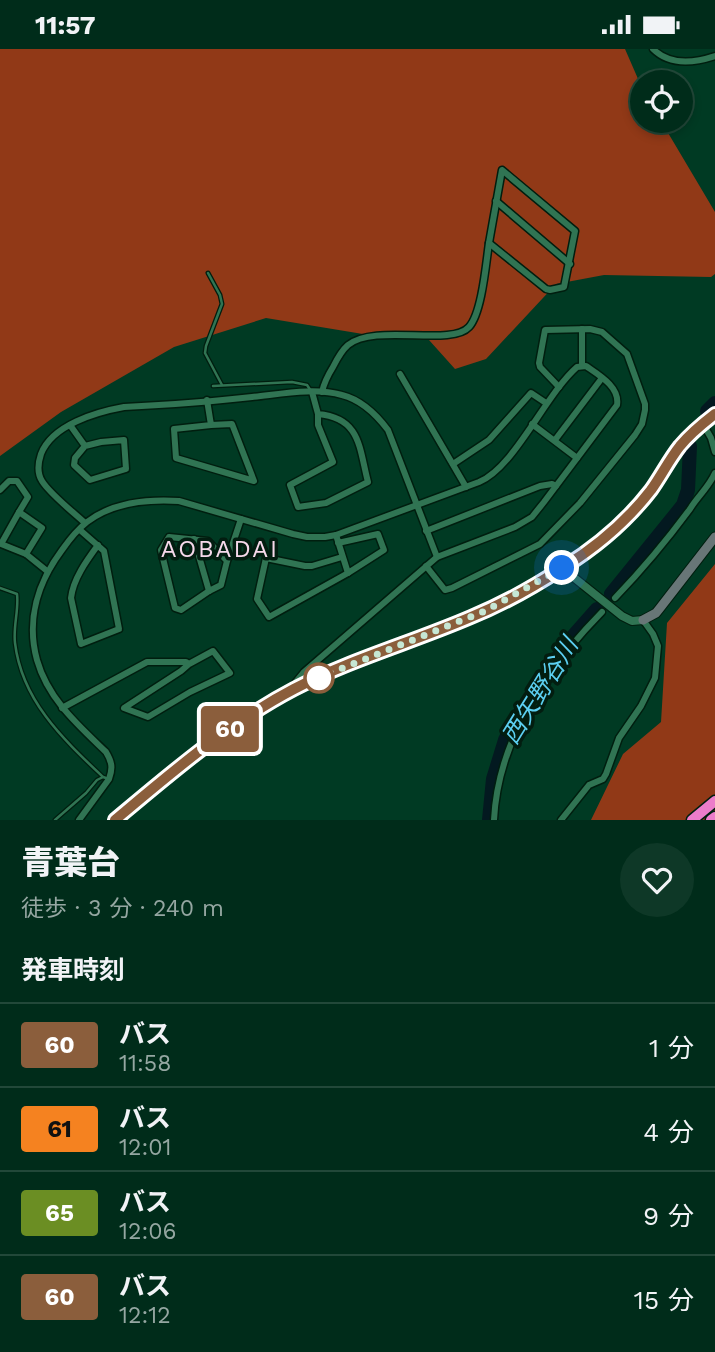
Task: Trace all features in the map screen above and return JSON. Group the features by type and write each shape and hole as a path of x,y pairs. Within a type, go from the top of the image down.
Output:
{"highway":[{"path":"692,820 715,801"}],"main road":[{"path":"643,620 656,613 715,537"}],"street":[{"path":"653,49 663,57 676,61 702,60 715,56"},
{"path":"322,392 324,383 342,351 356,340 397,335 452,335 464,331 472,323 477,311 496,201 502,170 575,232 564,287 550,290 489,243"},
{"path":"496,201 570,264"},
{"path":"426,566 445,590 540,544 594,487 639,429 645,404 627,354 602,331 547,329 543,333 540,367 559,387"},
{"path":"582,329 582,366"},
{"path":"79,820 106,778 112,765 111,760 52,695 41,672 34,645 35,607 47,571 82,526 109,510 130,503 154,500 178,501 307,537 335,535 492,475 577,367 586,366 615,390 617,405 537,511 515,527 437,557 304,672 293,689"},
{"path":"400,374 466,487"},
{"path":"555,440 603,379"},
{"path":"312,392 318,425 333,463 290,485 298,507 327,503 369,482 354,432 337,417 318,414"},
{"path":"98,545 72,590 71,598 81,644 119,629 104,551 47,487 39,471 38,462 44,448 70,425 109,410 322,392 342,395 364,405 388,430 437,557"},
{"path":"453,464 489,440 531,393 546,403"},
{"path":"207,400 211,425"},
{"path":"115,820 216,739 293,689 485,611 562,568 593,547 634,511 680,446 715,414"},
{"path":"703,423 715,452"},
{"path":"232,424 254,481 176,459 174,429 211,425 232,424"},
{"path":"532,424 577,458"},
{"path":"70,425 85,446"},
{"path":"124,440 125,469 90,480 74,465 75,459 85,446 124,440"},
{"path":"615,598 681,522 715,473"},
{"path":"0,490 9,481 16,481 28,496 1,544 26,554 47,571"},
{"path":"426,531 540,486 556,486"},
{"path":"19,512 42,528 26,554"},
{"path":"227,561 208,541 169,537 161,550 175,608 181,610 221,585 241,519"},
{"path":"338,543 378,534 384,550 270,617 257,599 266,558 312,566 342,557"},
{"path":"335,535 348,573"},
{"path":"194,539 209,591"},
{"path":"561,820 589,785 603,779 606,774 620,738 653,685 658,646 643,620 632,621 622,616 562,568"},
{"path":"494,820 503,766 516,730 562,656 602,612"},
{"path":"62,708 147,662 189,664 214,650 230,673 190,692 148,717 124,708 189,664"}],"lane":[{"path":"208,273 222,304 205,353 222,385"},
{"path":"213,386 292,382 307,385 312,392"},
{"path":"0,588 17,594 15,645 26,684 62,738 106,778"},
{"path":"55,820 97,780 106,778"}],"shaded area":[{"path":"0,49 625,49 634,70 630,70 630,133 668,133 715,212 715,274 711,277 604,275 556,284 486,359 455,369 429,340 375,336 266,318 174,347 61,412 0,456"},
{"path":"715,564 715,820 591,820 623,754 661,722 667,623"}],"waterway":[{"name":"西矢野谷川","path":"707,411 715,403"},
{"name":"西矢野谷川","path":"611,594 683,505 688,490 690,446"},
{"name":"西矢野谷川","path":"489,820 493,779 505,740 516,718 567,643 597,609"}],"bus line":[{"name":"60","path":"115,820 216,739 293,689 468,619 579,557 634,511 680,446 715,414"}],"district":[{"name":"AOBADAI","path":"220,549"}],"route":[{"path":"319,678 313,680 468,619 562,568"}]}
